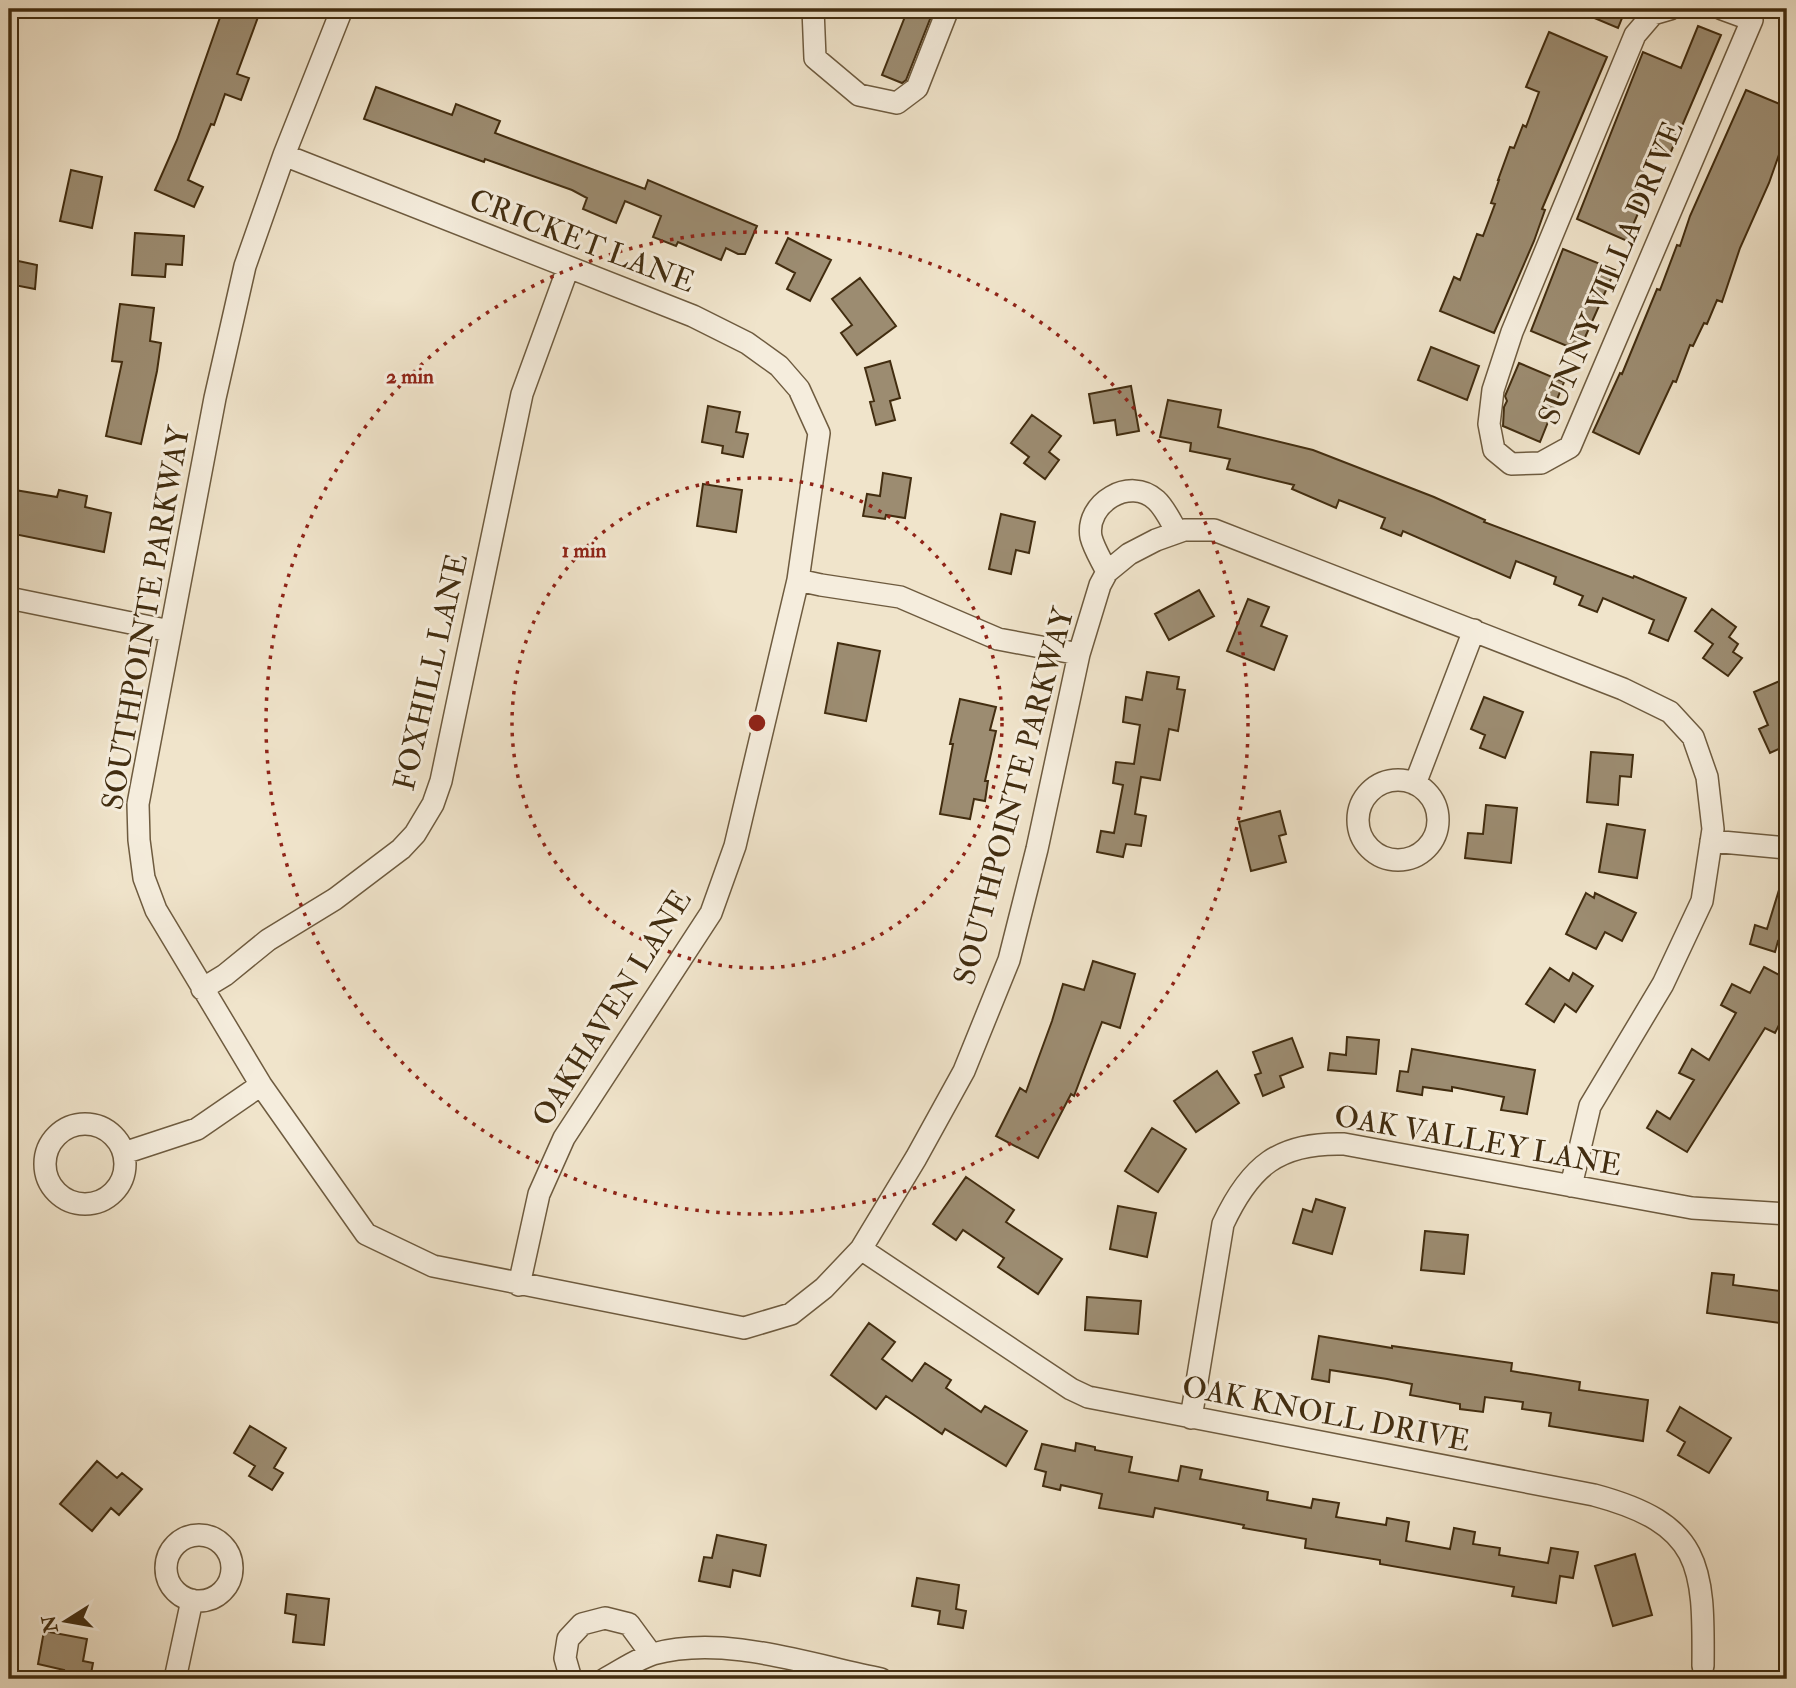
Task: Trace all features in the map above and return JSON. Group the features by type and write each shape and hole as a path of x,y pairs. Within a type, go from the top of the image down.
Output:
{"street":[{"name":"SOUTHPOINTE PARKWAY","path":"342,9 284,155 245,266 215,398 138,804 144,878 156,910 261,1086 366,1234 433,1266 744,1328 791,1314 824,1288 861,1249 916,1158 964,1071 1009,960 1037,849 1079,654 1100,585 1107,572"},
{"path":"813,9 814,58 859,94 897,103 917,88 948,9"},
{"name":"SUNNY VILLA DRIVE","path":"1670,9 1653,14 1635,35 1512,332 1493,390 1489,424 1494,450 1511,464 1541,463 1570,447 1755,14 1721,9"},
{"name":"CRICKET LANE","path":"284,155 693,316 747,343 779,366 799,389 819,433"},
{"name":"FOXHILL LANE","path":"202,989 225,975 268,940 335,899 384,862 415,834 433,804 441,781 522,394 568,268"},
{"name":"OAKHAVEN LANE","path":"519,1285 538,1194 564,1138 711,913 735,846 798,580 819,433"},
{"path":"1177,532 1157,501 1135,489 1110,495 1094,517 1091,530 1092,540 1107,572 1129,554 1177,532 1214,530 1623,690 1670,712 1693,737 1707,777 1713,829 1702,901 1663,984 1590,1106 1571,1186"},
{"path":"798,580 900,597 999,639 1079,654"},
{"path":"9,598 170,631"},
{"path":"1415,784 1474,630"},
{"path":"1711,841 1787,848"},
{"path":"124,1153 197,1129 261,1086"},
{"name":"OAK VALLEY LANE","path":"1191,1418 1223,1224 1235,1199 1251,1176 1271,1160 1295,1148 1317,1143 1344,1144 1692,1209 1787,1214"},
{"name":"OAK KNOLL DRIVE","path":"861,1249 1071,1389 1088,1397 1594,1495 1624,1503 1654,1517 1679,1537 1695,1562 1704,1609 1703,1666"},
{"path":"175,1679 192,1600"},
{"path":"571,1679 565,1658 568,1639 582,1624 606,1618 629,1624 651,1654"},
{"path":"605,1679 651,1654 699,1646 763,1654 876,1679"}],"building":[{"path":"223,9 261,9 237,74 249,78 241,100 225,94 214,125 211,124 188,180 203,187 194,207 155,190 177,140"},
{"path":"908,9 934,9 906,80 902,83 882,75"},
{"path":"1573,9 1613,9 1624,13 1618,28"},
{"path":"1698,26 1721,35 1670,154 1653,147 1644,167 1634,201 1642,204 1633,225 1640,229 1634,244 1577,219 1643,52 1681,68"},
{"path":"1549,32 1607,57 1542,209 1545,210 1534,241 1494,333 1440,311 1454,277 1460,280 1477,234 1483,236 1495,204 1491,203 1510,147 1514,148 1523,125 1526,127 1539,92 1526,87"},
{"path":"376,87 452,115 456,104 500,121 495,133 645,189 648,180 757,226 745,254 738,254 726,248 721,260 678,242 676,246 653,237 661,216 625,201 616,223 583,209 587,198 572,190 364,119"},
{"path":"1746,90 1787,107 1787,132 1769,183 1740,248 1722,302 1717,300 1707,324 1704,323 1693,346 1690,345 1676,382 1673,381 1639,454 1593,432 1620,373 1622,374 1657,289 1660,290 1677,245 1680,246 1690,216"},
{"path":"71,170 102,177 92,228 60,221"},
{"path":"135,233 184,236 182,265 166,264 165,277 132,275"},
{"path":"788,238 831,260 810,301 787,289 795,273 776,263"},
{"path":"1563,249 1615,270 1579,351 1531,331"},
{"path":"9,259 37,265 35,289 9,284"},
{"path":"860,278 896,326 857,355 841,333 852,325 832,299"},
{"path":"120,304 154,308 150,341 161,343 141,444 106,436 122,362 112,361"},
{"path":"1431,347 1479,366 1467,400 1418,380"},
{"path":"890,361 900,398 890,401 895,420 876,425 870,402 874,401 865,368"},
{"path":"1519,363 1564,382 1540,442 1503,426 1507,401 1505,396"},
{"path":"1131,386 1139,431 1117,435 1115,420 1094,423 1089,394"},
{"path":"1168,400 1221,410 1218,427 1313,450 1434,497 1485,520 1484,522 1633,578 1634,576 1686,598 1668,641 1649,633 1654,620 1603,598 1597,612 1579,605 1583,596 1554,584 1556,577 1516,561 1510,578 1403,531 1401,536 1381,528 1385,518 1339,500 1336,508 1292,489 1294,485 1227,469 1230,459 1190,451 1191,443 1160,437"},
{"path":"708,406 740,412 736,432 748,434 743,457 722,453 723,446 702,442"},
{"path":"1032,415 1061,436 1049,452 1059,460 1045,479 1024,463 1029,457 1011,443"},
{"path":"883,473 911,478 905,518 863,516 867,494 880,496"},
{"path":"703,484 742,490 736,532 697,526"},
{"path":"9,489 57,497 59,490 87,496 85,507 111,513 104,552 9,533"},
{"path":"1001,514 1035,522 1029,553 1016,550 1011,574 989,569"},
{"path":"1199,590 1214,616 1169,640 1155,614"},
{"path":"1248,599 1269,607 1261,626 1287,636 1274,670 1227,651"},
{"path":"1712,609 1736,627 1729,637 1738,644 1733,652 1742,658 1728,676 1703,658 1713,644 1695,631"},
{"path":"838,643 880,651 866,721 825,713"},
{"path":"1147,672 1179,677 1177,689 1185,690 1178,731 1169,729 1160,780 1141,777 1135,814 1146,816 1141,846 1126,844 1123,857 1097,852 1101,831 1114,833 1123,785 1113,783 1116,762 1134,764 1140,725 1123,722 1126,697 1142,700"},
{"path":"1782,680 1787,692 1787,719 1780,722 1787,745 1770,753 1759,729 1768,725 1754,692"},
{"path":"1484,697 1523,712 1505,758 1480,748 1485,735 1471,729"},
{"path":"960,699 996,707 990,730 996,731 985,781 988,781 985,801 974,799 970,819 940,814 953,744 950,744"},
{"path":"1591,752 1633,755 1631,777 1620,776 1618,805 1587,802"},
{"path":"1486,805 1517,808 1511,863 1465,858 1468,833 1483,834"},
{"path":"1280,811 1286,834 1279,836 1286,862 1251,871 1239,822"},
{"path":"1607,824 1645,830 1637,878 1599,872"},
{"path":"1783,877 1787,877 1787,944 1778,941 1775,952 1750,944 1755,925 1767,929"},
{"path":"1586,893 1594,898 1595,893 1636,913 1622,941 1605,932 1596,949 1566,934"},
{"path":"1093,961 1135,974 1120,1028 1102,1022 1074,1096 1071,1094 1038,1158 996,1136 1020,1088 1026,1092 1063,984 1084,990"},
{"path":"1764,967 1787,979 1787,1009 1775,1033 1765,1028 1687,1152 1647,1128 1657,1111 1670,1119 1694,1080 1679,1073 1692,1049 1709,1060 1736,1013 1721,1005 1732,984 1750,993"},
{"path":"1550,968 1569,981 1573,973 1593,986 1576,1012 1565,1004 1554,1022 1526,1004"},
{"path":"1347,1037 1379,1040 1376,1074 1328,1070 1330,1053 1346,1055"},
{"path":"1292,1038 1303,1067 1280,1076 1284,1087 1263,1096 1255,1075 1261,1073 1253,1052"},
{"path":"1412,1049 1535,1070 1527,1114 1501,1110 1504,1097 1452,1087 1452,1091 1423,1087 1422,1095 1397,1091 1400,1071 1408,1072"},
{"path":"1217,1071 1239,1103 1196,1132 1174,1101"},
{"path":"1152,1128 1186,1149 1158,1192 1125,1171"},
{"path":"966,1177 1014,1210 1006,1222 1062,1259 1038,1294 998,1267 1004,1258 963,1230 956,1240 933,1224"},
{"path":"1316,1199 1345,1208 1332,1254 1293,1243 1303,1209 1312,1212"},
{"path":"1118,1206 1156,1213 1147,1257 1110,1249"},
{"path":"1425,1231 1468,1235 1464,1274 1421,1270"},
{"path":"1712,1273 1734,1275 1733,1285 1787,1292 1787,1324 1707,1313"},
{"path":"1087,1297 1141,1301 1138,1334 1085,1330"},
{"path":"869,1323 895,1342 882,1359 912,1381 925,1363 951,1380 946,1388 981,1412 985,1406 1027,1431 1006,1466 945,1429 942,1434 886,1396 876,1409 831,1375"},
{"path":"1319,1336 1512,1363 1511,1371 1580,1382 1579,1390 1648,1400 1643,1441 1549,1426 1551,1413 1522,1409 1523,1402 1485,1397 1483,1412 1460,1409 1460,1404 1410,1395 1412,1384 1387,1379 1330,1370 1329,1382 1312,1379"},
{"path":"1680,1407 1731,1438 1709,1473 1678,1455 1685,1442 1667,1431"},
{"path":"250,1426 286,1448 274,1468 283,1473 272,1490 249,1476 255,1466 234,1453"},
{"path":"1076,1443 1095,1447 1095,1450 1132,1457 1129,1472 1178,1481 1181,1466 1202,1470 1200,1479 1268,1492 1267,1500 1311,1508 1313,1499 1339,1503 1336,1517 1386,1525 1387,1518 1409,1522 1406,1541 1450,1549 1454,1528 1475,1532 1473,1544 1500,1548 1499,1555 1548,1563 1551,1548 1578,1552 1573,1578 1560,1576 1556,1603 1512,1596 1514,1587 1305,1548 1306,1539 1243,1528 1244,1525 1155,1508 1153,1517 1099,1508 1102,1494 1061,1485 1060,1490 1043,1486 1046,1472 1035,1469 1042,1444 1075,1451"},
{"path":"97,1461 117,1478 122,1473 142,1489 119,1515 111,1508 92,1531 60,1504"},
{"path":"717,1535 766,1545 760,1576 733,1570 730,1587 699,1581 704,1557 712,1558"},
{"path":"1635,1554 1652,1615 1613,1626 1595,1566"},
{"path":"917,1578 959,1585 956,1609 966,1611 963,1628 938,1624 940,1611 912,1606"},
{"path":"287,1594 329,1599 324,1645 293,1642 296,1615 285,1613"},
{"path":"44,1631 87,1639 83,1661 93,1663 90,1679 62,1679 64,1670 38,1664"}]}
